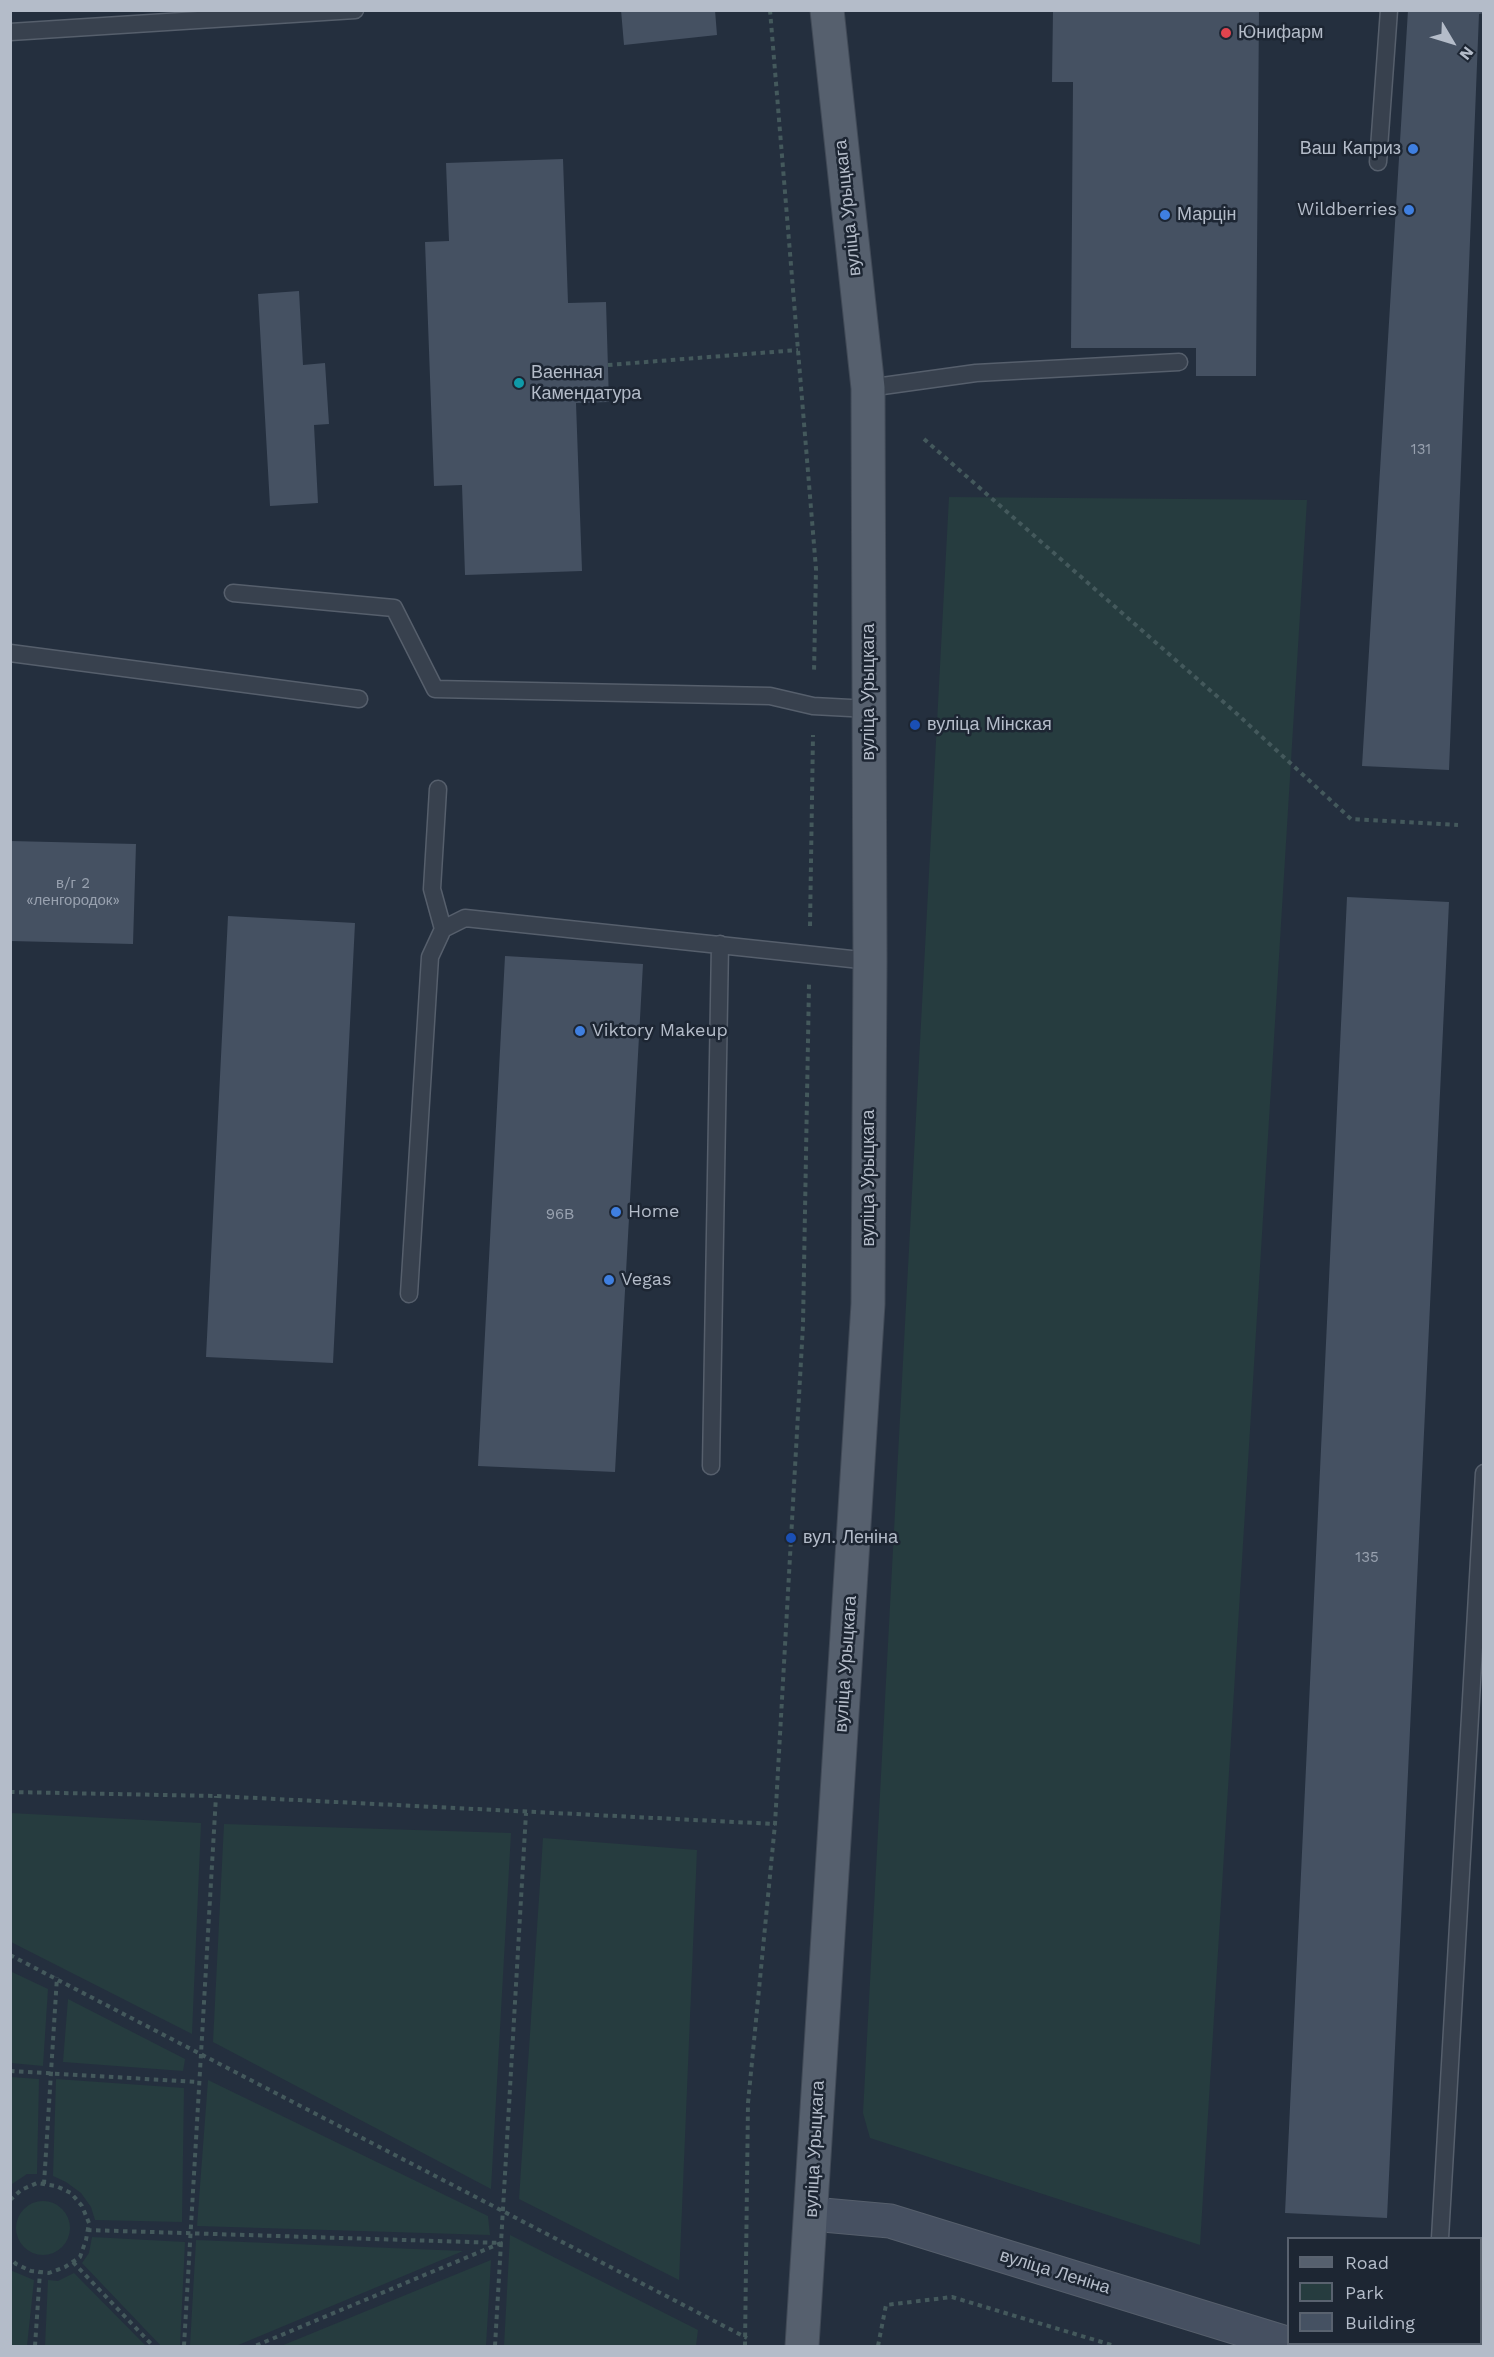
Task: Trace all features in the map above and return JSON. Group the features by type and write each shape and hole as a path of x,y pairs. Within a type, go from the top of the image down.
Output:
{"main road":[{"name":"вуліца Урыцкага","path":"802,2346 868,1304 870,961 868,388 827,10"},
{"name":"вуліца Леніна","path":"812,2214 890,2221 1287,2343"}],"lane":[{"path":"10,32 355,10"},
{"path":"1378,162 1389,10"},
{"path":"868,388 976,373 1179,362"},
{"path":"233,593 394,608 435,689 770,696 813,706 869,709"},
{"path":"10,653 359,699"},
{"path":"438,789 432,889 443,929"},
{"path":"409,1294 430,957 443,929 465,918 870,961"},
{"path":"711,1466 720,945"},
{"path":"1440,2237 1484,1473"}],"path":[{"path":"745,2346 747,2338 748,2103 775,1824 803,1325 816,569 770,10"},
{"path":"608,365 798,350"},
{"path":"924,439 1236,713 1351,819 1458,825"},
{"path":"10,1792 216,1796 775,1824"},
{"path":"184,2346 216,1796"},
{"path":"495,2346 526,1813"},
{"path":"10,1955 57,1977 747,2338"},
{"path":"44,2184 57,1977"},
{"path":"10,2071 199,2082"},
{"path":"10,2258 16,2264 31,2271 49,2273 80,2257 86,2240 88,2223 82,2206 71,2193 56,2186 38,2183 12,2196"},
{"path":"87,2230 501,2243"},
{"path":"255,2346 501,2243"},
{"path":"73,2262 153,2346"},
{"path":"35,2346 40,2272"},
{"path":"878,2346 886,2305 952,2297 1115,2346"}],"green space":[{"path":"949,497 1307,500 1200,2245 870,2138 863,2113"},
{"path":"10,1813 201,1823 192,2034 11,1942"},
{"path":"224,1824 511,1833 491,2189 213,2042"},
{"path":"543,1838 697,1850 679,2280 519,2199"},
{"path":"10,1971 48,1989 43,2066 11,2063"},
{"path":"68,1999 185,2059 183,2071 63,2062"},
{"path":"11,2077 39,2079 37,2174 27,2174 12,2184"},
{"path":"56,2079 184,2088 182,2222 95,2220 91,2207 81,2193 53,2176"},
{"path":"208,2080 488,2216 490,2235 197,2226"},
{"path":"43,2201 53,2203 62,2209 68,2218 70,2228 68,2238 62,2247 53,2253 43,2255 33,2253 24,2247 18,2238 16,2228 18,2218 24,2209 33,2203"},
{"path":"510,2235 698,2330 696,2346 504,2346"},
{"path":"92,2237 185,2242 180,2346 161,2346 82,2263 89,2253"},
{"path":"196,2240 463,2251 236,2346 190,2346"},
{"path":"491,2260 486,2346 281,2346"},
{"path":"10,2270 34,2280 27,2346 11,2346"},
{"path":"74,2273 146,2346 45,2346 48,2280 58,2281"}],"building":[{"path":"621,10 715,10 717,35 624,45"},
{"name":"Марцін","path":"1053,10 1259,10 1256,376 1196,376 1196,348 1071,348 1073,82 1052,82"},
{"path":"1408,10 1484,10 1484,13 1479,14 1449,770 1362,766"},
{"name":"Ваенная Камендатура","path":"563,159 568,303 606,302 609,402 576,403 582,571 465,575 462,485 434,486 425,242 449,241 446,163"},
{"path":"299,291 303,365 325,363 329,424 314,425 318,503 270,506 258,294"},
{"path":"10,841 136,844 133,944 10,941"},
{"path":"1347,897 1449,902 1387,2218 1285,2213"},
{"path":"228,916 355,923 333,1363 206,1357"},
{"path":"505,956 643,964 615,1472 478,1466"}],"place":[{"name":"Юнифарм","path":"1226,33"},
{"name":"Ваш Каприз","path":"1413,149"},
{"name":"Wildberries","path":"1409,210"},
{"name":"Марцін","path":"1165,215"},
{"name":"Ваенная Камендатура","path":"519,383"},
{"name":"вуліца Мінская","path":"915,725"},
{"name":"Viktory Makeup","path":"580,1031"},
{"name":"Home","path":"616,1212"},
{"name":"Vegas","path":"609,1280"},
{"name":"вул. Леніна","path":"791,1538"}]}
